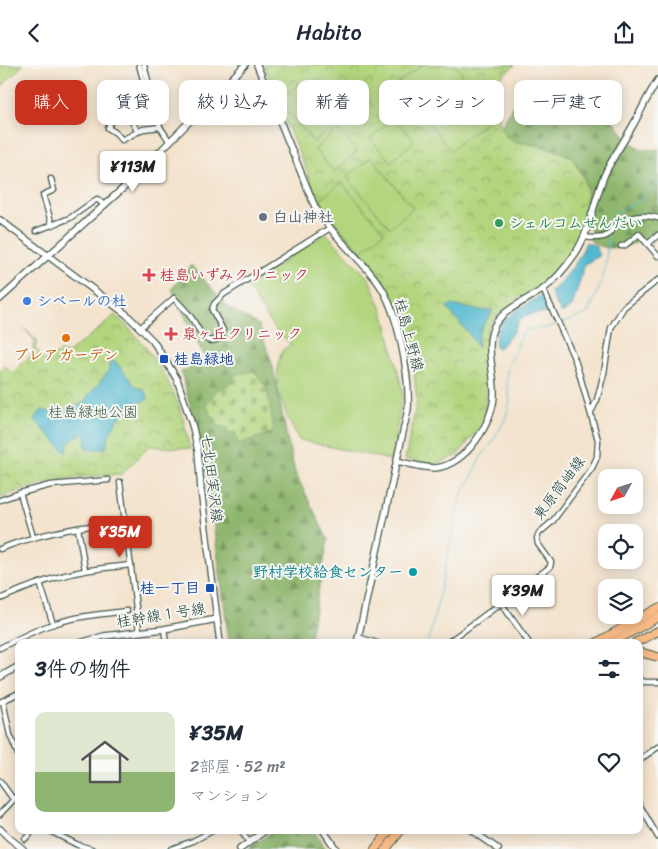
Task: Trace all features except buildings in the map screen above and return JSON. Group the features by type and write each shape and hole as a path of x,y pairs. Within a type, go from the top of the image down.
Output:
{"highway":[{"path":"603,639 658,608"},
{"path":"619,639 658,617"},
{"path":"643,639 658,631"},
{"path":"643,653 658,657"},
{"path":"375,849 387,834"},
{"path":"386,849 398,834"}],"street":[{"path":"139,65 143,80"},
{"path":"144,65 148,80"},
{"path":"0,299 130,182 244,65"},
{"name":"桂島上野線","path":"257,65 315,207 330,228 379,285 391,307 408,376 408,409 358,639"},
{"path":"397,461 435,468 446,465 460,458 466,452 486,424 493,405 494,395 490,341 493,329 505,313 544,289 566,267 584,237 611,161 658,80"},
{"path":"138,131 125,110 118,107 108,128 122,140 143,129 160,127 170,142"},
{"path":"51,179 54,190 43,195 52,225"},
{"path":"36,231 70,218 97,199 104,205"},
{"path":"584,237 594,238 606,235 614,227 627,219 638,217 658,218"},
{"name":"七北田実沢線","path":"0,220 126,313 153,341 177,379 193,428 198,451 220,639"},
{"path":"140,328 174,298 190,316 203,337 213,341 218,339 224,333 224,330 212,310 214,304 224,294 330,228"},
{"path":"621,246 624,246 639,234 658,256"},
{"path":"648,244 658,235"},
{"path":"591,412 597,400 604,373 612,328 624,307 658,280"},
{"name":"東原筒岫線","path":"452,639 550,567 551,562 538,544 537,538 539,533 561,511 596,462 598,440 591,412 575,360 544,289"},
{"path":"0,501 20,493 51,485 108,480"},
{"path":"120,482 139,631"},
{"path":"20,493 34,537"},
{"path":"0,549 34,537 115,523"},
{"path":"78,528 85,571"},
{"path":"0,599 40,583 85,571 131,565"},
{"path":"40,583 53,624"},
{"path":"501,603 526,639"},
{"path":"18,639 53,624 92,615 126,611"},
{"name":"桂幹線１号線","path":"94,639 217,619"},
{"path":"164,629 165,639"},
{"path":"0,648 15,640"},
{"path":"0,677 15,668"},
{"path":"643,681 658,682"},
{"path":"15,695 2,702 15,747"},
{"path":"643,757 658,747"},
{"path":"0,781 13,799 0,814"},
{"path":"643,811 658,837"},
{"path":"652,827 658,824"},
{"path":"0,829 23,849"},
{"path":"25,839 30,834"},
{"path":"55,834 85,848 92,849"},
{"path":"171,849 207,834"},
{"path":"243,834 249,842"},
{"path":"240,849 260,834"},
{"path":"326,834 336,849"},
{"path":"477,834 498,849"},
{"path":"0,840 6,835"}],"green space":[{"path":"0,65 23,65 0,88"},
{"path":"264,65 515,65 497,80 379,80 379,125 501,125 507,137 516,142 547,147 572,157 586,182 586,208 580,236 563,262 537,289 520,297 498,315 488,327 485,349 487,381 484,422 457,456 435,464 405,459 417,401 413,360 401,316 382,278 320,208 287,125 287,80 269,80"},
{"path":"422,65 455,65 466,80 402,80"},
{"path":"297,85 297,122 287,110 287,94"},
{"path":"513,105 514,125 616,125 638,147 651,150 658,149 658,233 655,236 630,245 614,248 606,248 591,241 586,208 588,190 584,176 572,157 545,146 516,142 507,137 501,127 504,125"},
{"path":"299,125 334,125 314,142"},
{"path":"386,125 400,125 414,141 391,162 370,139"},
{"path":"431,125 482,125 450,150"},
{"path":"338,129 357,152 334,172 315,149"},
{"path":"371,157 413,208 390,228 347,177"},
{"path":"341,182 384,232 361,252 318,202"},
{"path":"326,233 369,279 384,314 403,392 391,460 299,440 288,419 277,387 278,365 282,351 291,344 274,328 247,286"},
{"path":"191,265 229,308 259,325 273,367 295,472 328,540 310,639 229,639 205,459 181,372 206,361 172,289"},
{"name":"桂島緑地公園","path":"115,315 143,344 166,378 180,409 190,449 149,446 122,474 78,477 44,483 0,497 0,370 5,366 12,373 34,352 33,347 36,342 24,328 38,342 35,348 45,360 49,361 60,352 66,354"},
{"path":"254,371 267,388 274,432 238,444 235,432 228,434 227,428 216,426 206,405 217,390 233,382 233,375"},
{"path":"269,834 316,834 326,849 248,849"}],"water":[{"path":"586,242 596,246 599,256 585,264 572,307 561,312 551,292 572,269"},
{"path":"540,296 544,297 549,307 546,313 530,314 520,320 511,335 498,349 495,347 496,335 503,322 514,312"},
{"path":"451,305 477,310 492,310 479,333 478,348 448,309 447,307"},
{"path":"115,361 137,388 142,388 149,398 131,407 121,415 111,430 106,448 89,450 86,448 85,437 82,434 71,441 66,453 34,419 42,410 62,412 85,402 109,370 109,364"}],"waterway":[{"path":"607,234 608,224 613,214 632,205 650,193 658,182"},
{"path":"560,324 588,313 605,269 607,238"},
{"path":"429,639 463,491 471,479 480,458 505,420 510,401 507,369 525,331 556,325"}],"place":[{"name":"白山神社","path":"263,217"},
{"name":"シェルコムせんだい","path":"499,223"},
{"name":"桂島いずみクリニック","path":"149,275"},
{"name":"シベールの杜","path":"27,301"},
{"name":"泉ヶ丘クリニック","path":"171,334"},
{"name":"ブレアガーデン","path":"66,338"},
{"name":"桂島緑地","path":"164,359"},
{"name":"野村学校給食センター","path":"413,572"},
{"name":"桂一丁目","path":"210,588"}]}
